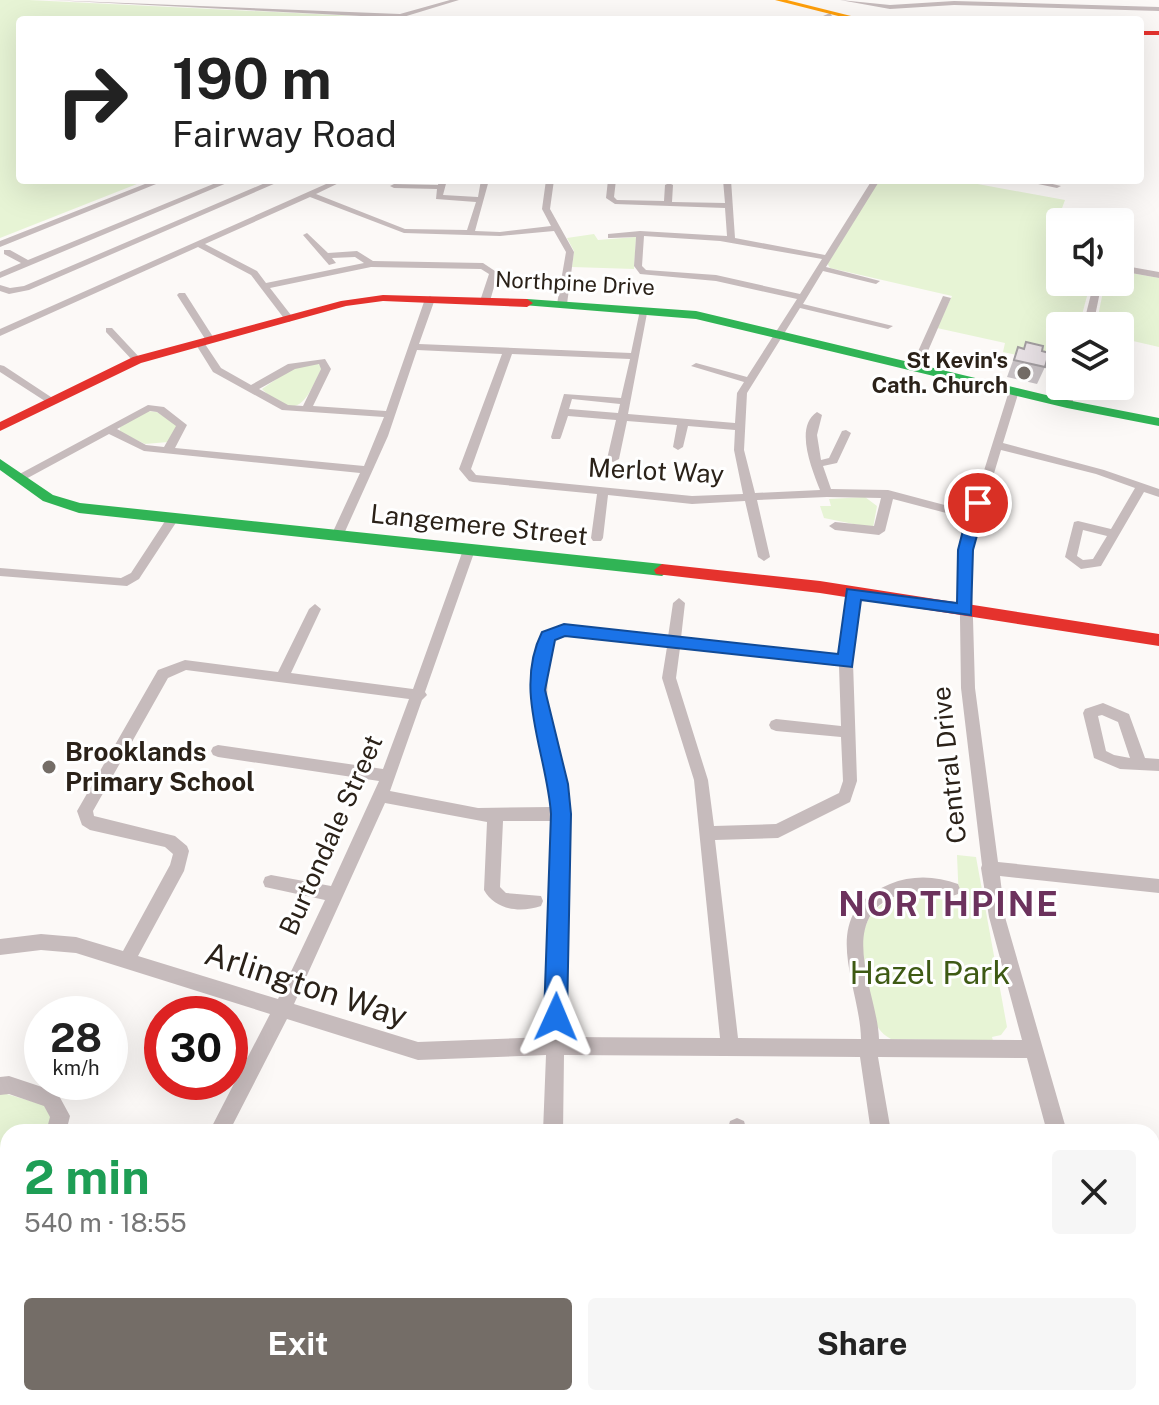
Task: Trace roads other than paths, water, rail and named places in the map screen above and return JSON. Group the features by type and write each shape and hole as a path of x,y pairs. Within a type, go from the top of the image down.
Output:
{"street":[{"path":"53,0 405,16 456,0"},
{"path":"172,6 179,0"},
{"path":"250,9 260,0"},
{"path":"766,0 821,16"},
{"path":"778,0 822,16"},
{"path":"843,0 890,7 954,3 1159,9"},
{"path":"313,12 319,6"},
{"path":"4,248 151,184"},
{"path":"202,184 211,188"},
{"path":"0,275 220,184"},
{"path":"0,288 9,291 26,288 270,184"},
{"path":"0,333 332,184"},
{"path":"394,186 441,184 437,195 441,198 481,200"},
{"path":"470,233 484,184"},
{"path":"549,184 545,205 570,252 562,304"},
{"path":"612,184 613,201 729,206"},
{"path":"727,184 731,237"},
{"path":"764,557 739,450 742,393 873,184"},
{"path":"1047,184 1057,186"},
{"path":"668,205 669,185"},
{"path":"143,187 154,193"},
{"path":"309,194 393,229 513,234 556,228"},
{"path":"165,198 200,214"},
{"path":"128,213 139,218"},
{"path":"93,227 104,232"},
{"path":"611,236 640,233 731,237 827,258"},
{"path":"640,233 638,266 643,272 716,278 888,326"},
{"path":"307,235 338,269"},
{"path":"56,242 67,248"},
{"path":"199,244 248,269 266,286 289,319"},
{"path":"4,248 28,264"},
{"path":"326,256 352,253 365,257 371,264"},
{"path":"266,286 371,264 489,267 494,273 485,301"},
{"path":"820,268 876,281"},
{"path":"1134,271 1159,275"},
{"path":"182,295 217,370 286,408 390,414"},
{"path":"916,367 946,298"},
{"name":"Northpine Drive","path":"0,427 137,360 363,299 562,304 704,316 1014,391 1046,393"},
{"path":"337,536 390,414 430,299"},
{"path":"613,459 645,310"},
{"path":"109,330 137,360"},
{"path":"414,347 634,356"},
{"name":"Merlot Way","path":"508,351 466,473 477,479 702,500 827,493 888,494 974,517"},
{"path":"251,389 299,364 322,361 326,369 306,410"},
{"path":"696,366 748,380"},
{"path":"0,368 52,401"},
{"name":"Central Drive","path":"1014,391 965,550 968,688 997,917 1031,1049 1054,1124"},
{"path":"556,437 568,396 624,401"},
{"name":"Northpine Drive","path":"1086,400 1159,422"},
{"path":"20,477 142,411 158,408 182,425 168,450"},
{"path":"563,412 739,427"},
{"path":"817,415 810,431 827,493"},
{"path":"678,447 683,422"},
{"path":"108,429 137,446 367,470"},
{"path":"817,464 833,461 846,433"},
{"path":"997,445 1159,493"},
{"name":"Langemere Street","path":"0,463 48,498 71,507 853,593 1159,640"},
{"path":"1114,534 1142,486"},
{"path":"597,538 603,491"},
{"path":"835,526 879,531 888,494"},
{"path":"0,572 123,583 135,576 173,518"},
{"name":"Burtondale Street","path":"223,1124 283,1008 381,796 420,695 469,550"},
{"path":"708,833 773,832 842,800 849,786 846,662 853,593"},
{"path":"679,603 669,678 695,758 708,833 713,908 730,1047"},
{"path":"282,677 315,609"},
{"path":"553,1124 561,814 559,784 536,690 546,640 554,632 564,630 846,662"},
{"path":"127,960 178,866 181,851 169,841 90,823 85,816 86,805 168,671 185,665 420,695"},
{"path":"776,725 848,732"},
{"path":"218,751 389,776"},
{"path":"1139,764 1159,765"},
{"path":"381,796 462,813 495,816 561,814"},
{"path":"495,816 490,884 494,894 507,901 535,901"},
{"path":"989,868 1159,886"},
{"path":"271,882 337,895"},
{"path":"880,1124 869,1048 870,1032 854,953 862,919 873,901 898,885 929,883 952,889"},
{"name":"Arlington Way","path":"0,947 57,942 283,1008 404,1049 555,1046 1031,1049"},
{"path":"0,1086 9,1085 50,1099 60,1116 58,1124"}],"place":[{"name":"St Kevin's Cath. Church","path":"1024,373"},
{"name":"Brooklands Primary School","path":"49,767"}],"district":[{"name":"NORTHPINE","path":"949,904"}],"park label":[{"name":"Hazel Park","path":"930,973"}]}
